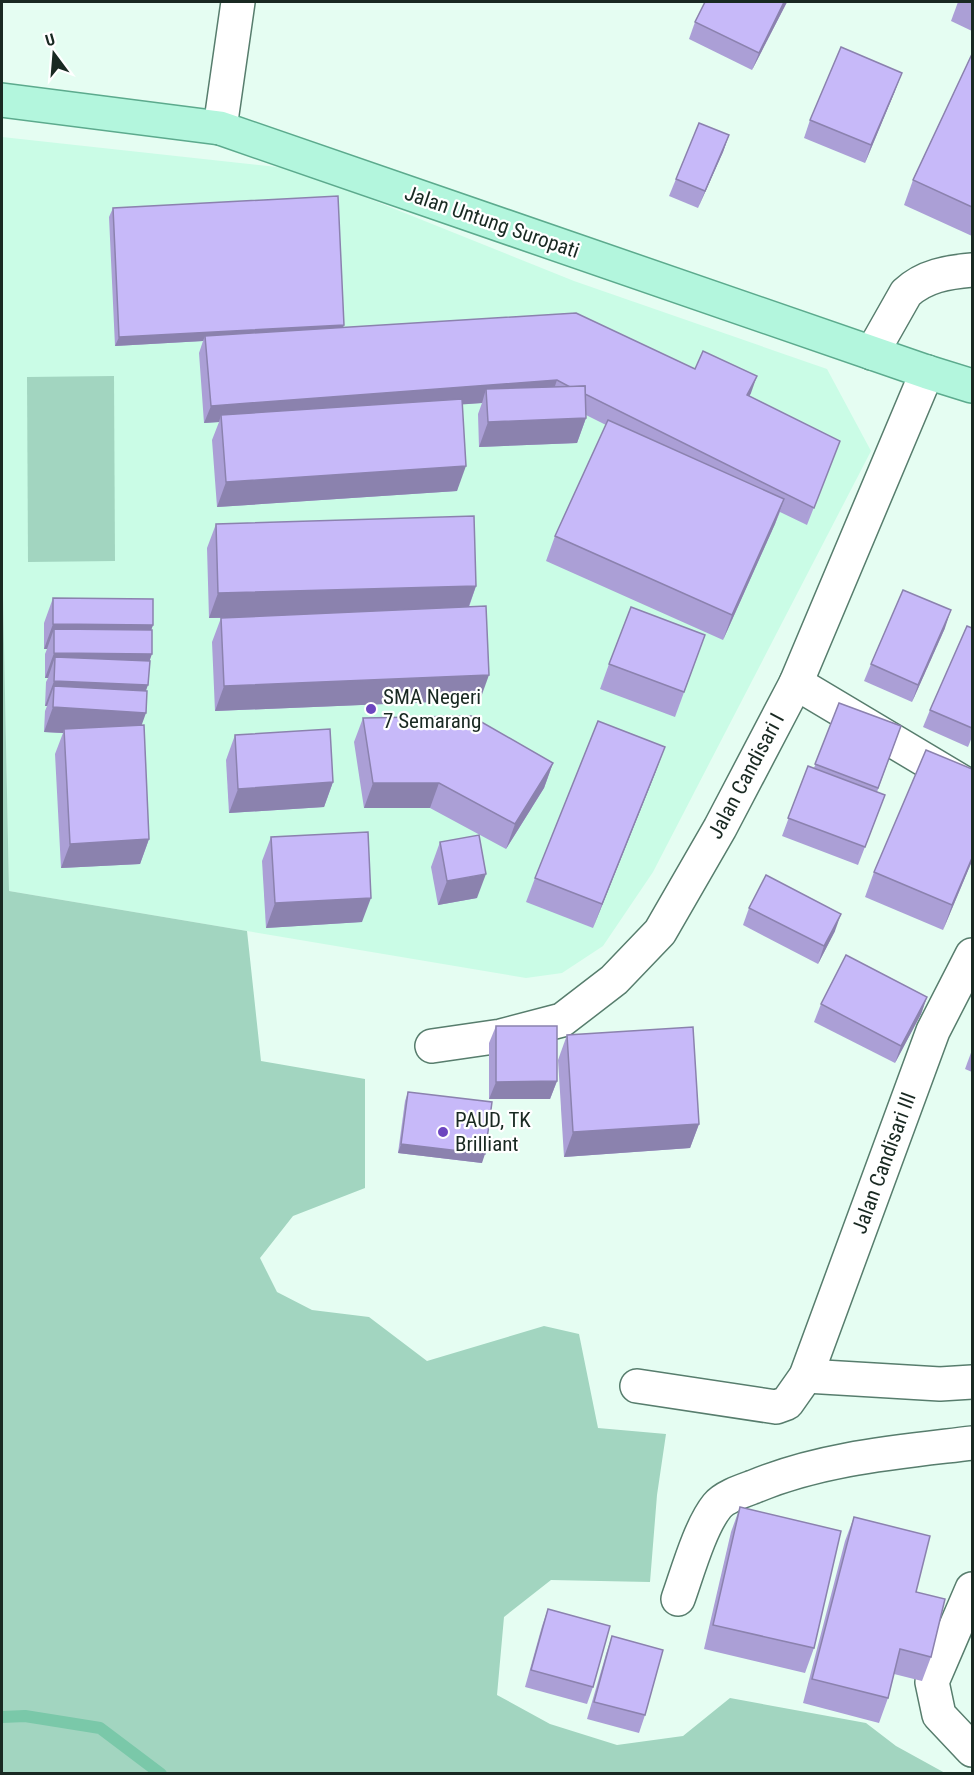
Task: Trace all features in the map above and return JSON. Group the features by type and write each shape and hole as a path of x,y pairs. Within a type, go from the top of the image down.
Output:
{"main road":[{"name":"Jalan Untung Suropati","path":"2,100 220,128 972,386"}],"street":[{"path":"220,128 238,2"},
{"path":"872,353 906,293 914,286 923,280 944,274 972,270"},
{"name":"Jalan Candisari I","path":"432,1046 501,1036 562,1020 614,980 660,932 720,828 796,683 927,372"},
{"path":"796,683 972,788"},
{"name":"Jalan Candisari III","path":"637,1386 776,1407 787,1403 806,1376 933,1031 972,955"},
{"path":"806,1376 940,1384 972,1382"},
{"path":"678,1599 717,1505 740,1492 777,1476 829,1462 972,1443"},
{"path":"972,1589 932,1682 939,1716 972,1750"}],"shaded area":[{"name":"SMA Negeri 7 Semarang","path":"2,137 295,169 574,281 827,369 871,451 653,872 603,946 562,973 526,978 9,891 2,546"},
{"path":"114,376 115,561 28,562 27,377"},
{"path":"2,546 9,891 247,931 261,1061 365,1079 365,1188 293,1216 260,1258 277,1292 312,1310 369,1317 427,1361 544,1326 579,1334 598,1428 666,1434 657,1495 650,1582 551,1580 504,1617 497,1695 550,1724 617,1745 683,1736 730,1698 866,1723 896,1746 945,1773 2,1773"}],"building":[{"path":"705,2 784,2 759,53 695,22"},
{"path":"841,47 902,73 871,145 810,120"},
{"path":"972,54 972,207 913,180"},
{"path":"699,123 729,135 705,191 676,179"},
{"path":"338,196 344,325 119,337 113,208"},
{"path":"576,313 695,369 703,351 757,376 747,395 840,441 814,508 585,394 585,386 570,387 557,380 211,406 205,336"},
{"path":"585,386 586,418 488,422 486,389"},
{"path":"462,399 466,466 226,482 221,415"},
{"path":"608,420 784,499 732,615 555,536"},
{"path":"474,516 476,586 218,593 216,524"},
{"path":"903,590 951,610 918,685 871,664"},
{"path":"53,598 153,599 153,625 53,624"},
{"path":"486,606 489,675 224,686 221,618"},
{"path":"631,607 705,635 684,692 609,664"},
{"path":"967,626 972,628 972,728 930,710"},
{"path":"54,629 152,630 152,654 54,653"},
{"path":"55,657 150,661 148,685 54,681"},
{"path":"54,686 147,691 146,713 53,707"},
{"path":"839,703 901,726 878,788 815,764"},
{"path":"471,716 553,763 515,824 439,783 373,783 363,718"},
{"path":"598,721 665,747 602,904 535,878"},
{"path":"144,725 149,839 70,844 64,729"},
{"path":"330,729 333,782 238,789 235,735"},
{"path":"926,750 972,769 972,858 952,905 874,872"},
{"path":"808,766 885,795 865,847 788,818"},
{"path":"368,832 371,898 275,903 271,837"},
{"path":"479,835 486,874 447,881 440,842"},
{"path":"766,875 841,914 824,946 749,908"},
{"path":"846,955 927,997 901,1046 821,1004"},
{"path":"496,1026 557,1026 557,1081 496,1082"},
{"path":"693,1027 699,1124 573,1132 567,1035"},
{"name":"PAUD, TK Brilliant","path":"408,1092 492,1102 485,1154 401,1144"},
{"path":"740,1507 841,1531 814,1648 713,1625"},
{"path":"854,1517 930,1536 916,1592 945,1599 931,1657 900,1649 888,1698 812,1679"},
{"path":"548,1609 610,1626 593,1687 531,1670"},
{"path":"612,1636 663,1650 645,1715 594,1702"}],"waterway":[{"path":"2,1717 25,1716 100,1728 161,1774"}],"place":[{"name":"SMA Negeri 7 Semarang","path":"371,709"},
{"name":"PAUD, TK Brilliant","path":"443,1132"}]}
